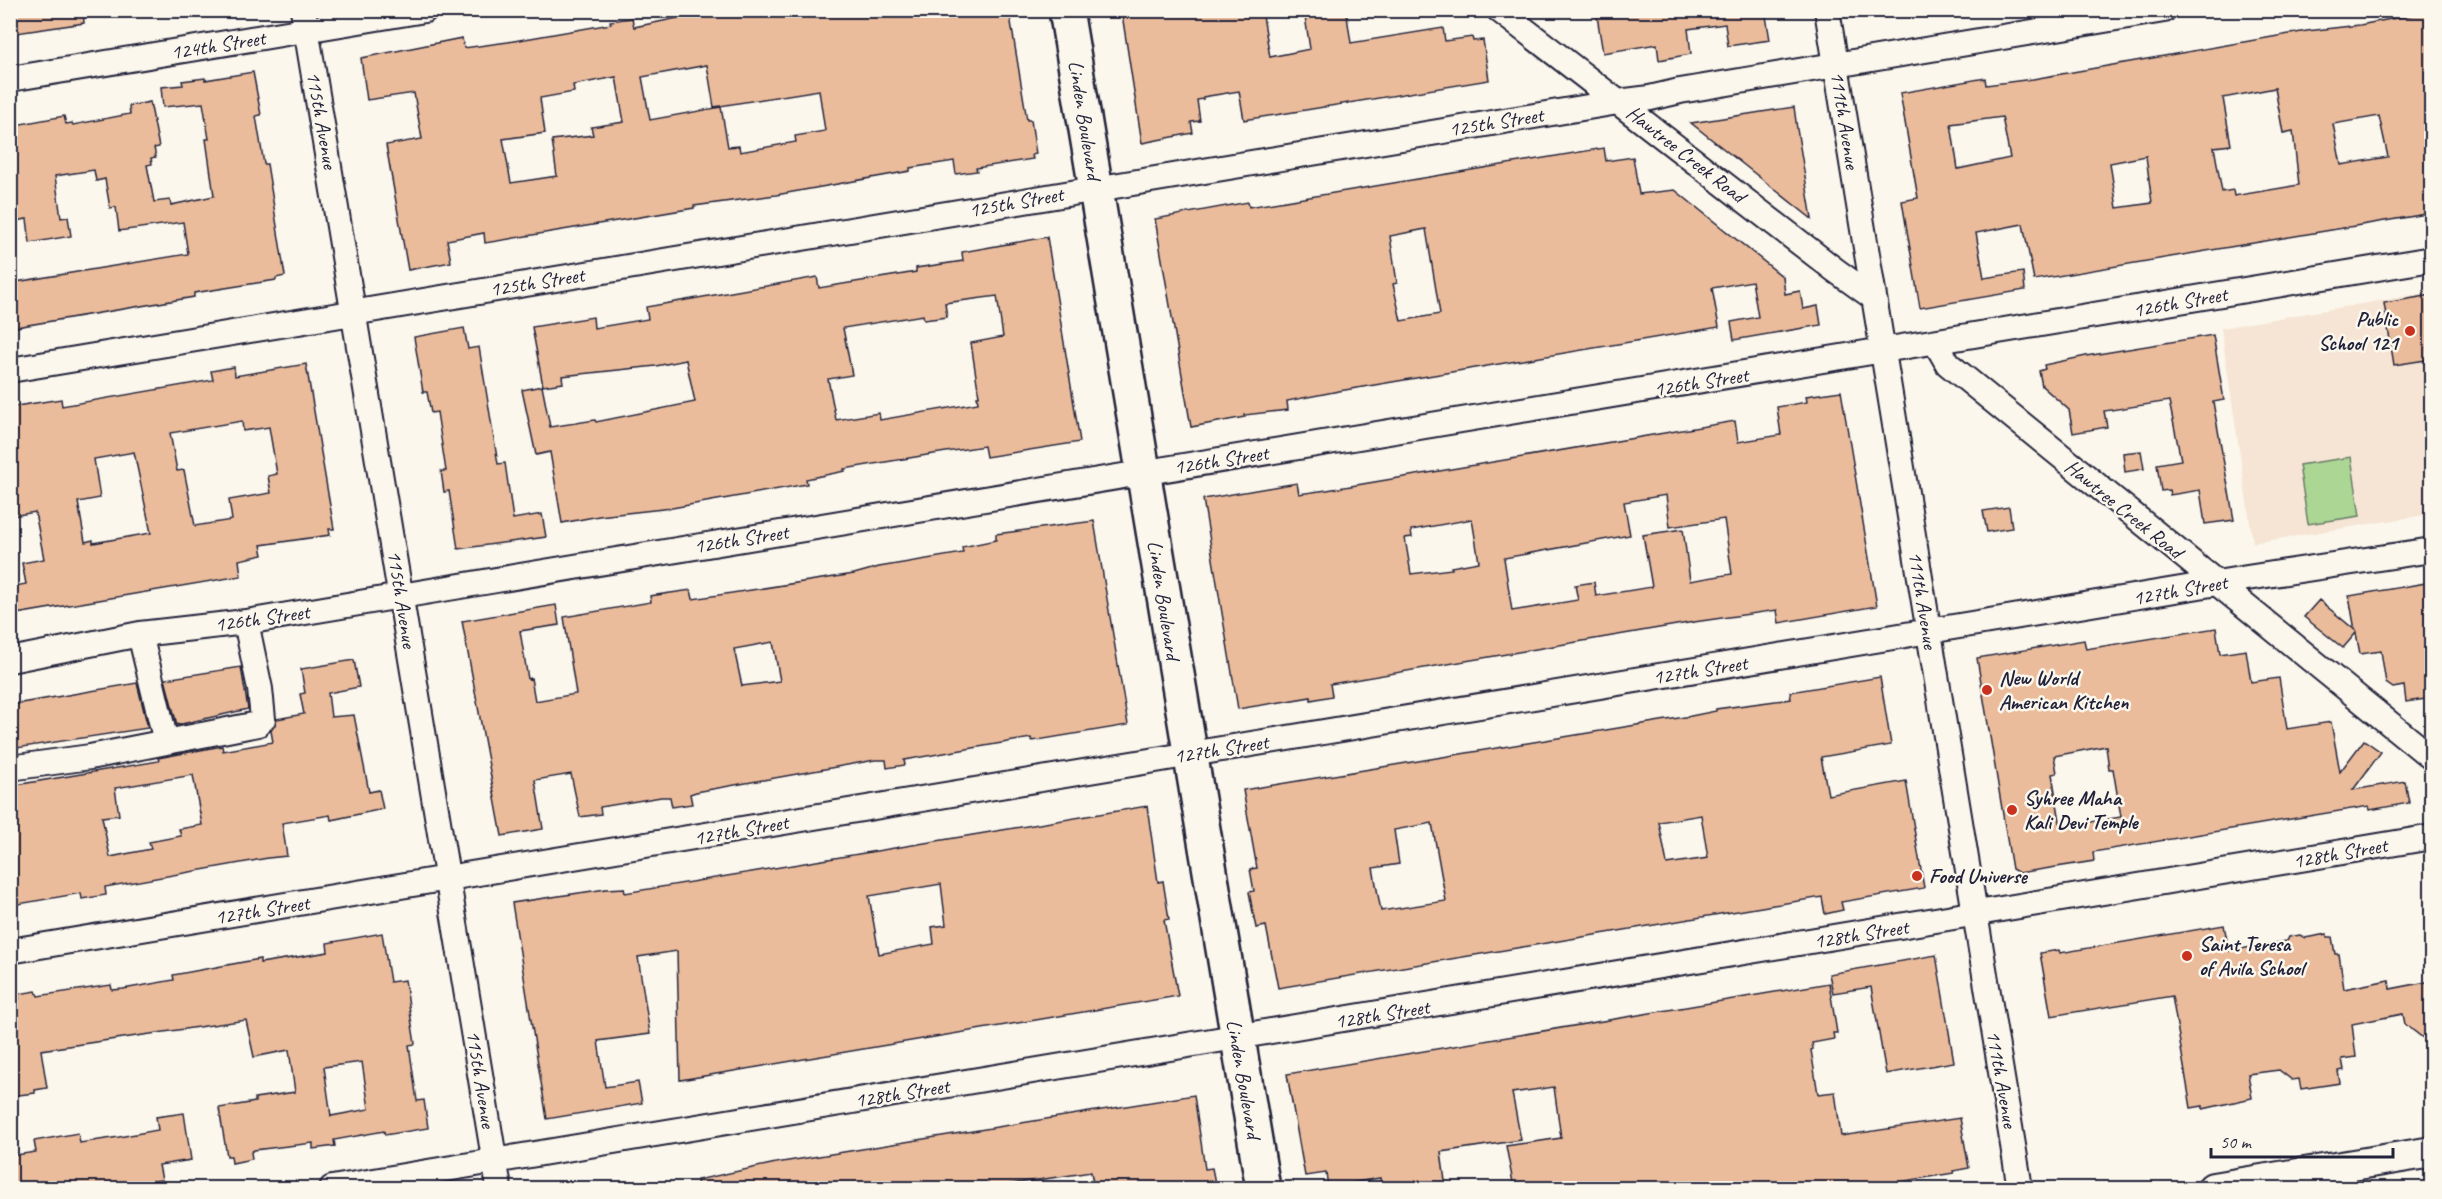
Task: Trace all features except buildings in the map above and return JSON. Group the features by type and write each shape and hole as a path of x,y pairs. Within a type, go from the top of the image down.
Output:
{"main road":[{"name":"Linden Boulevard","path":"1066,10 1263,1188"}],"street":[{"name":"124th Street","path":"10,79 305,20 425,10"},
{"name":"Hawtree Creek Road","path":"1499,10 1874,298"},
{"name":"111th Avenue","path":"1827,10 2020,1188"},
{"name":"125th Street","path":"10,370 1650,98 1680,91 2164,10"},
{"name":"115th Avenue","path":"305,20 499,1188"},
{"name":"126th Street","path":"10,660 140,634 246,622 2432,259"},
{"name":"Hawtree Creek Road","path":"1936,343 1948,364 2432,758"},
{"name":"127th Street","path":"10,951 2432,550"},
{"path":"10,768 90,757 258,724 263,719 260,689 246,622"},
{"path":"140,634 166,742"},
{"name":"128th Street","path":"332,1188 2432,837"},
{"path":"2213,1188 2432,1152"}],"shaded area":[{"path":"2431,292 2431,514 2253,543 2221,328"}],"green space":[{"path":"2351,457 2360,516 2308,524 2299,465"}],"place":[{"name":"Public School 121","path":"2410,331"},
{"name":"New World American Kitchen","path":"1987,690"},
{"name":"Syhree Maha Kali Devi Temple","path":"2012,810"},
{"name":"Food Universe","path":"1917,876"},
{"name":"Saint Teresa of Avila School","path":"2187,956"}]}
